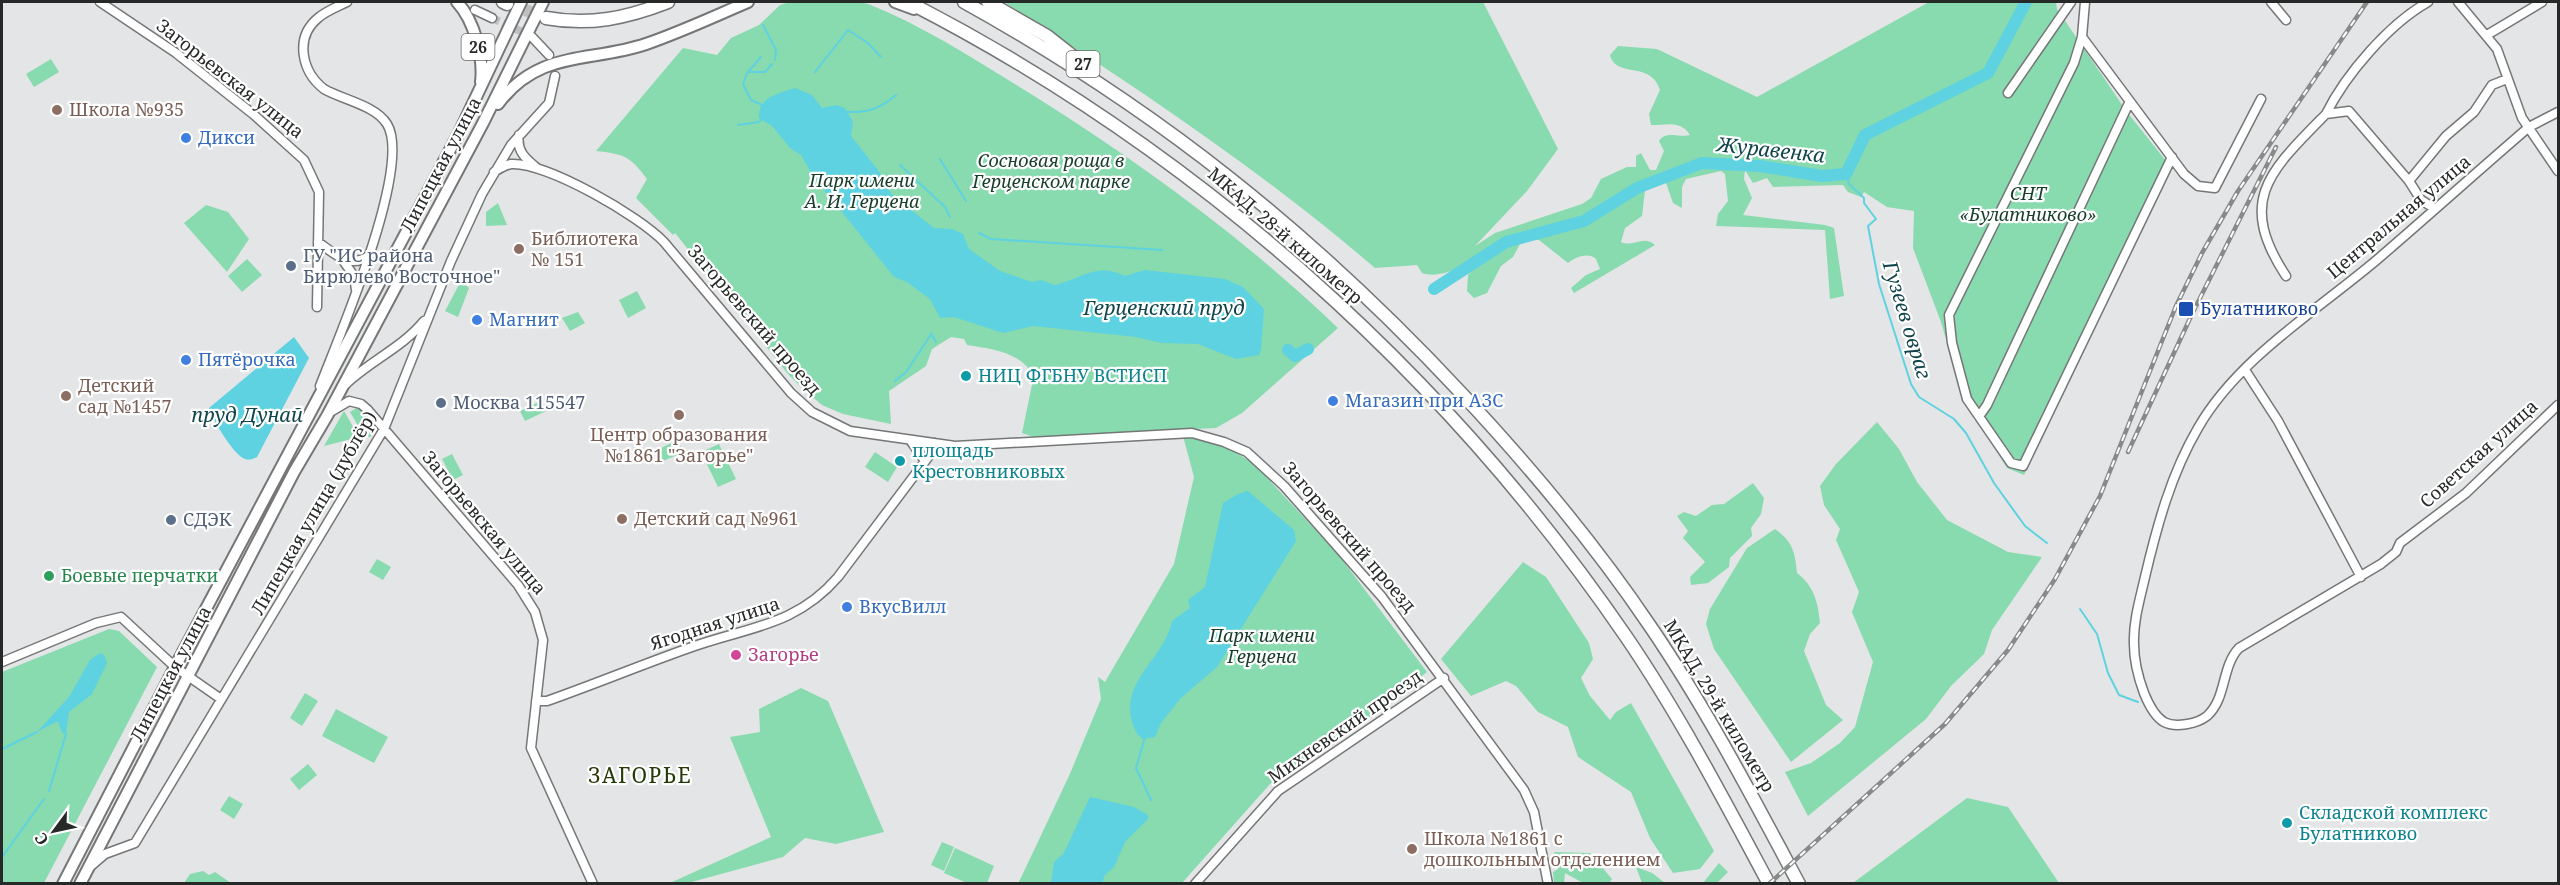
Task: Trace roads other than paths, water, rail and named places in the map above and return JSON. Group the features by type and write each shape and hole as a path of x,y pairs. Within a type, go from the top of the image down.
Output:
{"highway":[{"path":"546,18 579,22 605,21 628,16 668,2"},
{"name":"МКАД, 28-й километр","path":"908,2 953,25 1123,130 1192,180 1289,260 1423,387 1512,487 1578,569 1627,639 1673,710 1769,884"},
{"name":"МКАД, 28-й километр","path":"964,2 1076,68 1173,133 1306,240 1400,328 1518,454 1599,554"},
{"name":"27","path":"988,2 1047,36 1173,133"},
{"name":"МКАД, 29-й километр","path":"1599,554 1684,678 1799,884"}],"main road":[{"name":"Липецкая улица","path":"63,884 175,667 478,96 521,2"},
{"name":"Липецкая улица","path":"80,884 294,472 327,416 483,123 543,2"},
{"path":"483,123 513,86 548,64 566,58 645,44 748,2"},
{"path":"895,2 953,25"},
{"name":"26","path":"464,6 476,41 482,70 478,96"}],"street":[{"name":"Загорьевская улица","path":"100,2 176,53 253,114 304,160 318,192 317,307"},
{"path":"309,415 370,255 393,151 390,130 380,116 334,95 316,83 305,65 303,44 311,26 328,11 347,2"},
{"path":"2008,93 2070,2"},
{"path":"2085,2 2082,37 2073,63 1949,315 1952,343 1968,399 2011,463 2023,466 2172,157"},
{"path":"2271,2 2286,20"},
{"path":"2286,276 2264,237 2260,211 2263,196 2280,166 2326,114 2336,94 2395,25 2428,2"},
{"path":"2458,2 2497,50 2522,118 2559,171"},
{"path":"2487,35 2542,2"},
{"path":"464,6 492,18"},
{"path":"532,37 549,55"},
{"path":"2082,37 2129,103 2198,186 2215,188 2261,99"},
{"name":"Липецкая улица (дублёр)","path":"88,868 105,854 135,843 384,429 466,228 494,172 519,135 549,103 555,76"},
{"path":"2409,181 2446,136 2474,112 2492,85 2507,79"},
{"path":"1980,415 2129,103"},
{"path":"2326,114 2349,111 2409,181 2421,200 2434,208"},
{"name":"Центральная улица","path":"2361,577 2239,648 2230,658 2222,691 2215,706 2206,717 2197,722 2166,724 2157,717 2146,700 2138,676 2134,645 2135,621 2155,534 2176,468 2198,427 2227,386 2245,370 2529,127 2559,112"},
{"path":"519,135 521,153 543,172"},
{"path":"494,172 510,164 543,172"},
{"name":"Загорьевский проезд","path":"543,172 618,206 642,222 664,242 791,393 812,412 850,431 935,443 987,446 1180,433 1207,436 1247,452 1272,473 1343,550 1443,678 1524,790 1534,812 1548,884"},
{"path":"318,242 342,259 354,276 355,296"},
{"path":"342,259 358,262 370,255"},
{"path":"340,389 366,366 416,332 435,302"},
{"path":"2245,370 2278,421 2361,577"},
{"name":"Загорьевская улица","path":"327,416 342,403 357,402 384,429 518,585 535,612 543,640 531,748 593,884"},
{"name":"Советская улица","path":"2361,577 2396,552 2400,543 2466,493 2559,405"},
{"path":"910,440 925,461"},
{"name":"Ягодная улица","path":"536,701 547,701 691,647 785,618 800,611 824,593 838,577 925,461 935,443"},
{"path":"2,662 96,623 121,617 188,678 221,699"},
{"path":"196,629 195,635 198,640 205,640 209,636"},
{"name":"Михневский проезд","path":"1195,884 1278,791 1443,678"}],"water":[{"name":"Герценский пруд","path":"795,88 812,95 822,108 836,105 845,108 853,122 851,136 878,170 892,195 934,228 952,229 963,234 969,249 1000,271 1032,282 1041,280 1055,285 1097,271 1114,272 1125,276 1145,270 1225,279 1243,287 1264,309 1259,355 1236,359 1198,344 1162,343 1136,337 1033,326 1003,333 954,317 940,318 930,299 907,282 894,277 811,173 801,155 790,148 772,126 759,118 765,101"},
{"name":"пруд Дунай","path":"294,337 309,358 257,457 245,459 229,443 209,408"},
{"path":"1248,491 1294,530 1296,541 1217,667 1181,698 1161,723 1155,737 1143,739 1133,725 1130,709 1137,683 1168,635 1172,621 1190,608 1188,600 1205,587 1223,503"},
{"path":"100,653 104,655 107,663 92,694 69,712 66,734 62,733 58,721 37,732 69,697 90,660"},
{"path":"1090,797 1134,807 1148,815 1148,819 1125,842 1114,867 1104,876 1103,883 1051,883 1054,862 1064,853"}],"waterway":[{"name":"Журавенка","path":"1434,289 1506,242 1584,221 1637,188 1702,163 1760,166 1822,176 1846,174 1865,135 1988,73 2026,2"},
{"path":"763,25 776,50 775,60"},
{"path":"815,72 848,30 868,43 881,57"},
{"path":"761,57 747,73 743,84 751,100 762,105"},
{"path":"750,72 765,72 772,64"},
{"path":"847,112 874,109 896,95"},
{"path":"738,125 759,122 763,118"},
{"path":"940,159 966,201"},
{"path":"900,165 945,207 950,217"},
{"name":"Гузеев овраг","path":"1846,174 1849,184 1864,198 1864,203 1876,219 1868,226 1879,284 1911,384 1919,397 1954,419 1966,433 1994,483 2025,526 2047,543"},
{"path":"979,233 991,239 1162,250"},
{"path":"931,333 936,342"},
{"path":"895,381 906,372 930,336"},
{"name":"Журавенка","path":"1288,350 1295,356 1308,349"},
{"name":"Журавенка","path":"1295,356 1295,361"},
{"name":"Гузеев овраг","path":"2080,609 2097,634 2108,673 2119,695 2138,702"},
{"path":"2,749 37,732"},
{"path":"49,791 66,734"},
{"path":"1145,737 1136,768 1151,800"},
{"path":"2,857 44,799"}],"tunnel":[{"path":"508,4 545,17"},
{"path":"492,18 531,36"}],"railway":[{"path":"1769,884 1945,724 2008,650 2055,579 2100,496 2176,306 2202,253 2238,191 2367,2"},
{"path":"2128,452 2193,312 2276,147"}],"place":[{"name":"Школа №935","path":"57,110"},
{"name":"Дикси","path":"186,138"},
{"name":"Библиотека № 151","path":"519,249"},
{"name":"ГУ \"ИС района Бирюлево Восточное\"","path":"291,266"},
{"name":"Булатниково","path":"2186,309"},
{"name":"Магнит","path":"477,320"},
{"name":"Пятёрочка","path":"186,360"},
{"name":"НИЦ ФГБНУ ВСТИСП","path":"966,376"},
{"name":"Детский сад №1457","path":"66,396"},
{"name":"Магазин при АЗС","path":"1333,401"},
{"name":"Москва 115547","path":"441,403"},
{"name":"Центр образования №1861 \"Загорье\"","path":"679,415"},
{"name":"площадь Крестовниковых","path":"900,461"},
{"name":"Детский сад №961","path":"622,519"},
{"name":"СДЭК","path":"171,520"},
{"name":"Боевые перчатки","path":"49,576"},
{"name":"ВкусВилл","path":"847,607"},
{"name":"Загорье","path":"736,655"},
{"name":"Складской комплекс Булатниково","path":"2287,823"},
{"name":"Школа №1861 с дошкольным отделением","path":"1412,849"}],"district":[{"name":"ЗАГОРЬЕ","path":"640,776"}],"park label":[{"name":"Сосновая роща в Герценском парке","path":"1051,171"},
{"name":"Парк имени А. И. Герцена","path":"862,192"},
{"name":"СНТ «Булатниково»","path":"2028,204"},
{"name":"Парк имени Герцена","path":"1262,646"}]}
